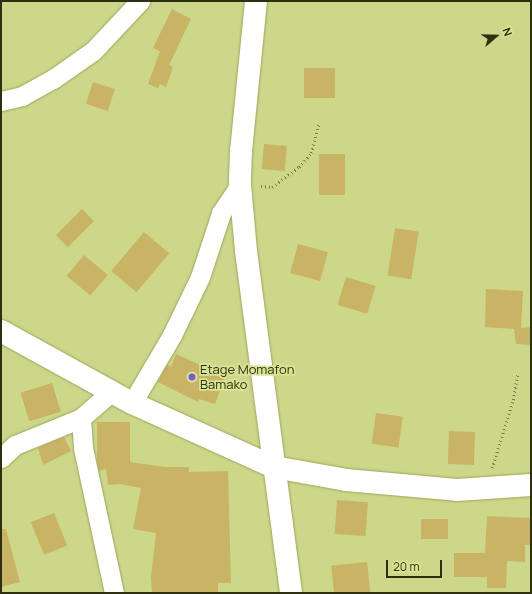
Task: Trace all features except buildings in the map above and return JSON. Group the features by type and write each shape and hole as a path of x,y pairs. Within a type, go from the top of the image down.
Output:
{"main road":[{"path":"256,1 241,143 240,185 247,258 292,593"},
{"path":"1,332 132,403 274,467 346,480 457,490 488,490 531,485"}],"street":[{"path":"1,101 22,96 54,79 88,55 140,1"},
{"path":"132,403 172,335 200,277 221,213 240,185"},
{"path":"1,458 15,445 81,418 110,392"},
{"path":"81,418 83,448 114,593"}],"path":[{"path":"240,185 272,186 286,178 311,153 319,123"},
{"path":"488,490 503,428 513,400 518,373"}],"place":[{"name":"Etage Momafon Bamako","path":"192,377"}]}
